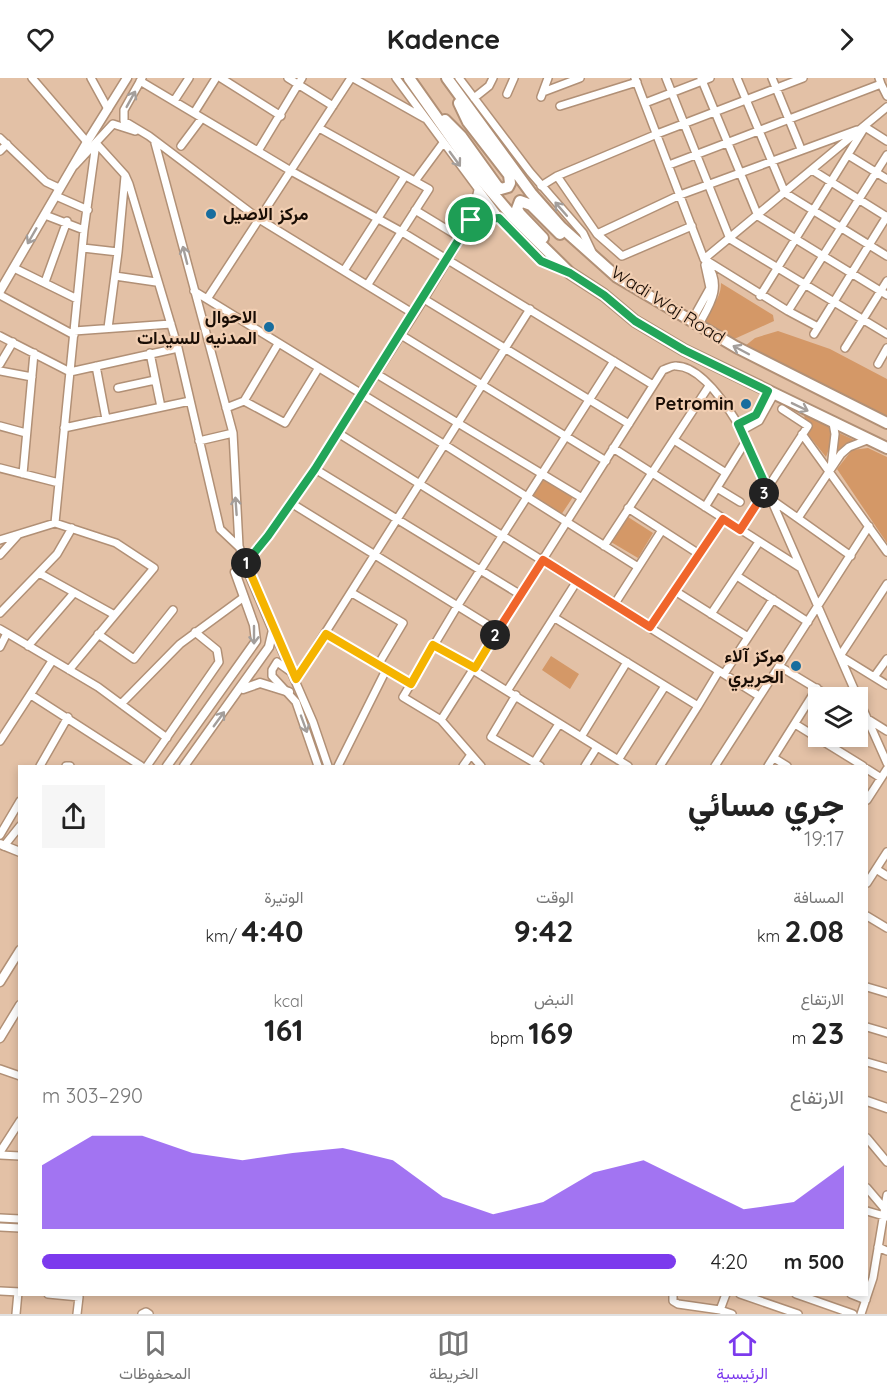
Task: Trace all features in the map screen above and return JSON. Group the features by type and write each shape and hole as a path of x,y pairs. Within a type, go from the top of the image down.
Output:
{"main road":[{"name":"Wadi Waj Road","path":"409,78 478,176 513,217 570,273 604,295 635,321 684,350 887,448"},
{"name":"Wadi Waj Road","path":"451,79 531,193 561,227 617,277 694,324 887,423"},
{"path":"424,98 461,136 497,186 501,189 508,187 509,175 468,122 451,79"},
{"path":"604,295 520,214 517,209 520,201 531,205 572,245 617,277"}],"street":[{"path":"32,78 125,175 178,348 220,529 239,546"},
{"path":"91,78 108,109"},
{"path":"1,286 128,78"},
{"path":"174,101 189,78"},
{"path":"194,113 216,78"},
{"path":"221,78 281,116"},
{"path":"288,78 300,81 333,106"},
{"path":"207,299 352,78 425,119"},
{"path":"396,78 499,218 541,261 570,273"},
{"path":"474,98 489,86 493,78"},
{"path":"507,94 514,78"},
{"path":"548,78 542,94 580,78"},
{"path":"666,78 730,239 887,334"},
{"path":"737,78 785,193 887,256"},
{"path":"772,78 801,149"},
{"path":"541,186 557,176 657,134 802,78"},
{"path":"414,314 345,269 259,219 149,136 124,121 124,110 141,79 291,171 402,232 653,385"},
{"path":"451,79 474,98 541,186 583,233 595,256"},
{"path":"645,103 704,79 727,143 758,216 884,293"},
{"path":"560,106 636,80 704,259 713,273 716,286 694,324"},
{"path":"258,151 300,81"},
{"path":"669,165 880,81 887,96"},
{"path":"704,259 887,107"},
{"path":"182,146 202,117"},
{"path":"55,523 84,230 88,210 91,142 113,124 149,136"},
{"path":"865,127 887,141"},
{"path":"597,234 680,195 865,127"},
{"path":"760,296 865,127"},
{"path":"319,128 429,189 368,284"},
{"path":"0,138 57,192 88,210"},
{"path":"155,142 233,433 239,546 273,630 296,679 327,765"},
{"path":"415,181 443,143"},
{"path":"0,151 7,144"},
{"path":"848,154 887,179"},
{"path":"788,311 887,155"},
{"path":"704,259 816,330 887,217 812,170"},
{"path":"108,328 125,175"},
{"path":"345,269 405,176"},
{"path":"557,176 597,234 622,256 692,226"},
{"path":"168,765 253,647 257,635 235,572 245,564 315,469 360,394 401,335 471,220 478,190"},
{"path":"415,210 461,238"},
{"path":"45,214 67,221 84,230"},
{"path":"471,220 499,218"},
{"path":"45,282 67,221"},
{"path":"83,248 118,252"},
{"path":"14,268 77,299"},
{"path":"115,276 156,282"},
{"path":"845,348 863,319 884,293 887,281"},
{"path":"194,291 638,567"},
{"path":"0,296 74,333 108,328 171,324"},
{"path":"424,298 629,423"},
{"path":"296,679 530,309"},
{"path":"401,335 606,461"},
{"path":"0,336 70,372 178,348"},
{"path":"0,364 13,342"},
{"path":"226,408 244,401 278,344"},
{"path":"878,364 887,348"},
{"path":"23,474 34,353"},
{"path":"150,353 161,407"},
{"path":"480,765 441,720 403,697 480,569 614,361"},
{"path":"441,720 653,385 663,370 675,365 686,368 709,386 740,428 853,687"},
{"path":"96,366 106,419"},
{"path":"244,401 285,423 318,369"},
{"path":"0,371 32,377"},
{"path":"375,373 582,498"},
{"path":"118,388 155,380"},
{"path":"604,546 709,386"},
{"path":"740,428 756,415 771,393"},
{"path":"64,428 190,401"},
{"path":"740,530 808,426 782,409"},
{"path":"830,470 835,434 833,423"},
{"path":"0,426 27,433"},
{"path":"199,441 233,433"},
{"path":"338,433 759,696"},
{"path":"802,434 887,552"},
{"path":"674,440 726,473"},
{"path":"798,518 841,454 849,447 867,440"},
{"path":"705,507 746,441"},
{"path":"613,448 802,569"},
{"path":"0,468 59,483"},
{"path":"315,469 521,595"},
{"path":"717,488 740,502"},
{"path":"773,501 851,556"},
{"path":"291,503 377,553 498,631"},
{"path":"628,508 699,554"},
{"path":"650,627 723,519"},
{"path":"0,540 55,523 116,543 154,568 113,614 69,670"},
{"path":"716,765 869,526"},
{"path":"0,613 57,554 72,528"},
{"path":"614,605 662,530"},
{"path":"0,555 19,535"},
{"path":"711,614 759,542"},
{"path":"39,573 73,594 113,614"},
{"path":"737,576 808,622"},
{"path":"507,691 577,581"},
{"path":"840,656 887,584"},
{"path":"675,591 748,637"},
{"path":"352,593 403,624 378,665"},
{"path":"28,646 73,594"},
{"path":"121,704 195,632 244,597"},
{"path":"661,765 698,706 748,637 772,599"},
{"path":"98,634 134,659 173,610"},
{"path":"555,618 698,706"},
{"path":"0,629 69,670 167,738"},
{"path":"185,765 266,655 273,630"},
{"path":"148,765 219,662 217,650 195,632"},
{"path":"0,647 7,633"},
{"path":"326,634 411,684"},
{"path":"433,645 626,765"},
{"path":"840,656 887,685"},
{"path":"874,677 887,659"},
{"path":"0,741 52,661"},
{"path":"296,679 283,664 277,662 273,665 272,676 296,702 318,765"},
{"path":"581,737 627,662"},
{"path":"779,666 815,687"},
{"path":"337,765 386,670"},
{"path":"240,691 251,684 260,683 289,692"},
{"path":"618,760 665,686"},
{"path":"31,695 140,765"},
{"path":"516,695 492,737 537,765 559,724"},
{"path":"769,765 808,703"},
{"path":"41,765 68,717"},
{"path":"868,719 887,731"},
{"path":"868,719 887,763"},
{"path":"795,724 860,765"},
{"path":"586,765 597,747"},
{"path":"464,765 470,756"},
{"path":"774,758 785,765"},
{"path":"868,798 887,769"},
{"path":"868,770 881,778"},
{"path":"0,835 18,804"},
{"path":"18,828 2,845 18,851"},
{"path":"868,881 887,852"},
{"path":"876,869 887,876"},
{"path":"868,917 887,928"},
{"path":"0,982 18,954"},
{"path":"868,987 887,993"},
{"path":"0,1038 18,1009"},
{"path":"868,1027 887,1033"},
{"path":"868,1062 887,1068"},
{"path":"0,1069 18,1075"},
{"path":"868,1103 887,1109"},
{"path":"18,1124 0,1154 18,1156"},
{"path":"868,1139 887,1162"},
{"path":"868,1190 884,1214"},
{"path":"870,1276 878,1247 887,1195"},
{"path":"868,1211 884,1214"},
{"path":"0,1218 18,1219"},
{"path":"0,1227 18,1228"},
{"path":"878,1247 887,1251"},
{"path":"0,1291 18,1292"},
{"path":"16,1314 18,1296"},
{"path":"69,1296 79,1297 77,1314"},
{"path":"672,1296 673,1301 678,1304 732,1314"},
{"path":"720,1310 725,1296"},
{"path":"746,1296 798,1314"},
{"path":"802,1296 853,1314"},
{"path":"856,1296 866,1300"},
{"path":"862,1314 867,1296"},
{"path":"142,1314 146,1312 149,1314"}],"shaded area":[{"path":"721,283 773,315 774,321 732,340 705,325 718,296"},
{"path":"778,331 830,349 887,379 887,420 745,346 755,338"},
{"path":"804,413 830,427 830,446 826,457 806,432"},
{"path":"839,433 854,440 832,458"},
{"path":"868,448 887,457 887,543 837,469 852,450"},
{"path":"543,479 573,497 561,515 532,497"},
{"path":"628,517 653,533 638,558 611,542"},
{"path":"551,656 579,674 570,689 542,670"}],"place":[{"name":"مركز الاصيل","path":"211,214"},
{"name":"الاحوال المدنيه للسيدات","path":"269,327"},
{"name":"Petromin","path":"746,404"},
{"name":"مركز آلاء الحريري","path":"796,666"}],"route":[{"path":"486,217 499,218 541,261 570,273 604,295 635,321 684,350 768,391 756,415 738,424 767,488 740,530 723,519 650,627 543,560 475,668 433,645 411,684 326,634 296,679 245,564 268,536 315,469 471,220 486,217"}]}
